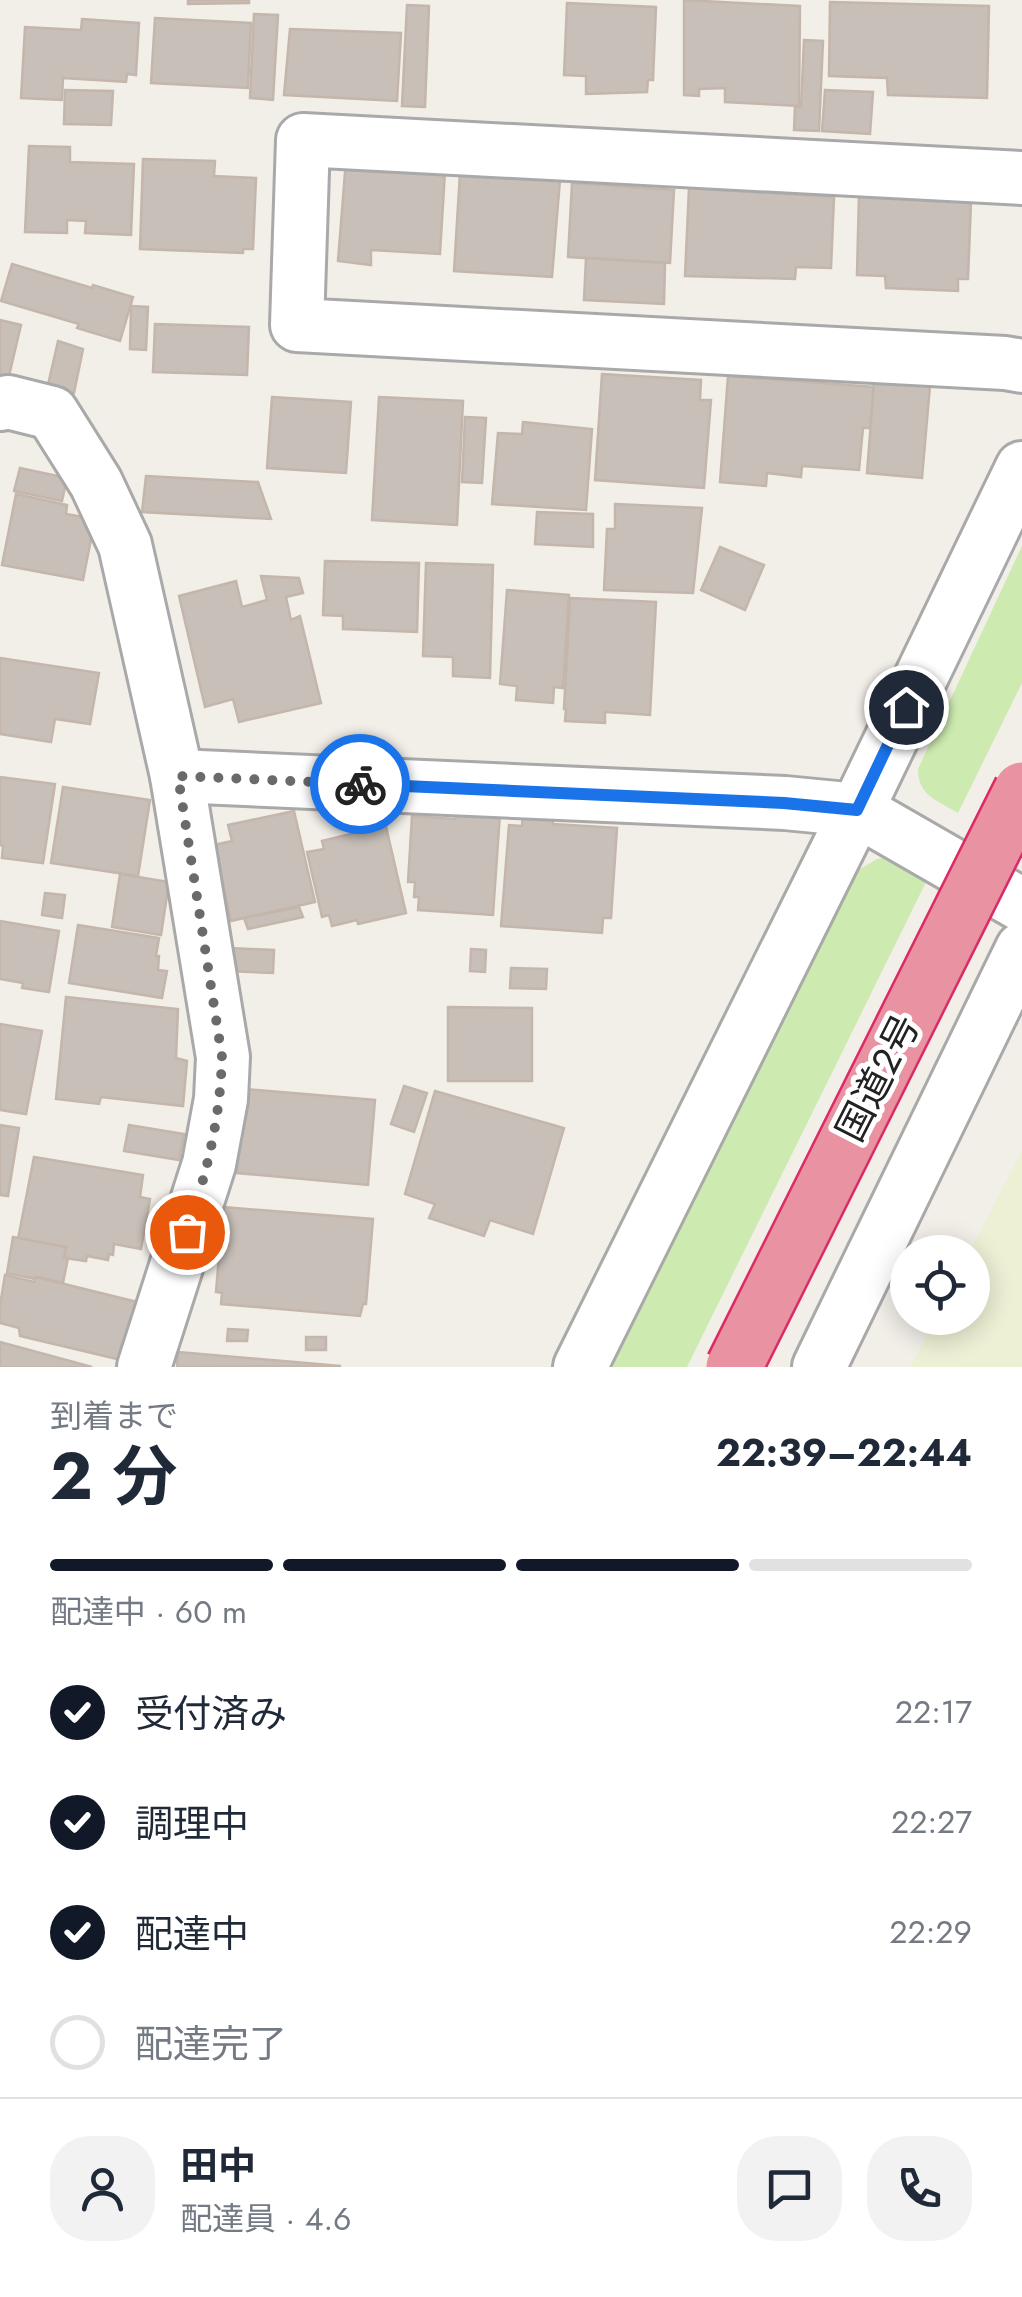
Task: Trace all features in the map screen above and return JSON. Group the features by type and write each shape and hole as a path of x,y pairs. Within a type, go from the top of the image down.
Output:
{"highway":[{"name":"国道2号","path":"734,1367 1022,790"}],"street":[{"path":"1022,178 303,140 296,325 1022,366"},
{"path":"3,416 52,413 96,483 125,546 178,776 222,1057 221,1099 209,1164 144,1367"},
{"path":"580,1367 1022,468"},
{"path":"178,776 784,803 857,810 1022,905"},
{"path":"818,1367 1022,949"}],"green space":[{"path":"1022,546 1022,683 958,813 925,791 918,769"},
{"path":"898,854 930,874 687,1367 605,1367 855,872 877,859"},
{"path":"1022,1151 1022,1367 910,1367 927,1335 990,1335 990,1235 978,1235"}],"building":[{"path":"188,0 249,0 249,3 188,4"},
{"path":"684,0 800,6 799,106 725,102 725,88 699,89 699,96 684,95"},
{"path":"830,2 989,6 987,98 888,95 887,78 829,76"},
{"path":"567,3 656,7 653,80 648,80 647,92 586,94 586,76 564,75"},
{"path":"407,5 429,6 425,107 402,106"},
{"path":"254,14 278,15 273,100 250,98"},
{"path":"155,18 251,23 248,88 151,83"},
{"path":"82,19 139,23 136,75 127,74 126,82 63,78 62,100 21,98 25,27 81,30"},
{"path":"290,29 401,33 397,101 284,95"},
{"path":"804,40 823,41 819,131 794,130 795,107 801,107"},
{"path":"65,90 113,91 111,125 64,124"},
{"path":"825,90 873,92 870,134 822,131"},
{"path":"29,146 70,147 70,162 134,164 131,235 85,233 86,221 67,220 67,233 25,232"},
{"path":"143,159 215,161 214,176 256,178 253,249 243,249 243,253 140,249"},
{"path":"346,160 445,171 440,254 371,250 371,265 338,261"},
{"path":"460,173 560,180 552,277 454,271"},
{"path":"572,183 674,190 670,263 568,257"},
{"path":"689,188 834,197 831,268 796,267 795,279 685,276"},
{"path":"859,193 971,202 968,279 958,279 958,291 886,288 885,276 857,275"},
{"path":"586,258 665,263 664,304 584,300"},
{"path":"12,264 133,297 120,341 77,328 79,324 1,301"},
{"path":"131,306 148,307 146,350 130,349"},
{"path":"0,320 21,325 9,376 0,374"},
{"path":"155,324 249,327 247,375 153,372"},
{"path":"58,341 83,349 74,393 48,385"},
{"path":"602,374 701,380 700,400 711,400 704,488 595,480"},
{"path":"728,376 874,387 870,428 863,428 859,470 802,466 801,477 767,473 766,486 720,482"},
{"path":"874,382 930,386 922,478 867,473"},
{"path":"272,397 351,402 346,473 267,468"},
{"path":"379,397 463,401 457,525 372,520"},
{"path":"465,417 486,418 482,483 462,482"},
{"path":"523,422 592,429 586,510 492,504 498,433 522,434"},
{"path":"20,468 67,478 62,501 14,491"},
{"path":"146,476 258,482 271,519 142,512"},
{"path":"16,494 67,505 66,514 95,519 83,580 2,565"},
{"path":"615,504 702,508 693,593 604,590 607,529 615,529"},
{"path":"537,512 593,514 593,547 535,544"},
{"path":"720,547 764,565 745,610 701,590"},
{"path":"325,561 419,563 417,632 343,629 343,616 323,615"},
{"path":"426,563 493,565 490,678 453,676 453,657 423,656"},
{"path":"261,576 299,578 303,593 286,597 291,620 300,616 321,703 239,722 233,699 205,707 179,596 236,581 242,607 267,600"},
{"path":"507,590 569,595 563,688 554,687 553,703 516,700 517,686 500,684"},
{"path":"570,598 656,602 650,715 605,712 605,723 565,721"},
{"path":"0,658 99,673 90,724 55,719 51,742 0,734"},
{"path":"0,777 55,784 43,863 2,858"},
{"path":"63,787 150,800 138,876 51,863"},
{"path":"381,805 406,913 332,926 329,915 322,917 307,852 324,849 322,841 363,831 358,811"},
{"path":"456,810 500,813 493,915 418,910 415,882 408,882 412,816 455,819"},
{"path":"294,811 315,902 231,921 214,845 232,841 228,825"},
{"path":"523,812 553,814 553,824 617,828 611,918 603,918 602,933 501,926 509,825 522,826"},
{"path":"120,874 169,882 161,935 112,927"},
{"path":"45,893 65,895 62,918 42,915"},
{"path":"299,907 303,917 248,929 244,918"},
{"path":"0,921 59,931 49,992 22,988 23,983 0,979"},
{"path":"78,925 159,938 158,970 167,971 162,998 69,983"},
{"path":"230,948 274,950 273,973 229,971"},
{"path":"471,949 486,950 485,972 470,971"},
{"path":"511,968 547,969 546,989 510,988"},
{"path":"66,997 178,1009 176,1058 187,1061 183,1106 101,1097 99,1104 56,1099"},
{"path":"448,1007 532,1008 532,1081 448,1081"},
{"path":"0,1024 42,1031 26,1114 0,1110"},
{"path":"404,1086 427,1093 414,1132 391,1124"},
{"path":"245,1089 375,1100 368,1185 237,1173"},
{"path":"435,1091 564,1128 533,1234 490,1220 484,1236 429,1218 435,1204 405,1194"},
{"path":"0,1125 19,1128 8,1196 0,1195"},
{"path":"129,1125 184,1134 179,1160 124,1151"},
{"path":"34,1157 143,1175 140,1197 150,1199 141,1249 114,1244 108,1260 87,1256 86,1261 64,1258 66,1247 18,1239"},
{"path":"223,1207 373,1219 366,1304 360,1316 221,1304 222,1293 216,1292"},
{"path":"13,1237 66,1247 63,1283 7,1273"},
{"path":"5,1275 34,1282 36,1277 137,1302 121,1360 20,1336 19,1328 0,1323"},
{"path":"228,1329 248,1330 247,1341 227,1341"},
{"path":"306,1337 326,1337 326,1350 306,1350"},
{"path":"0,1342 92,1367 0,1367"},
{"path":"178,1352 341,1366 177,1367"}],"way so far":[{"path":"187,1232 209,1164 221,1099 222,1057 178,776 360,784"}],"route":[{"path":"360,784 784,803 857,810 906,707"}]}
